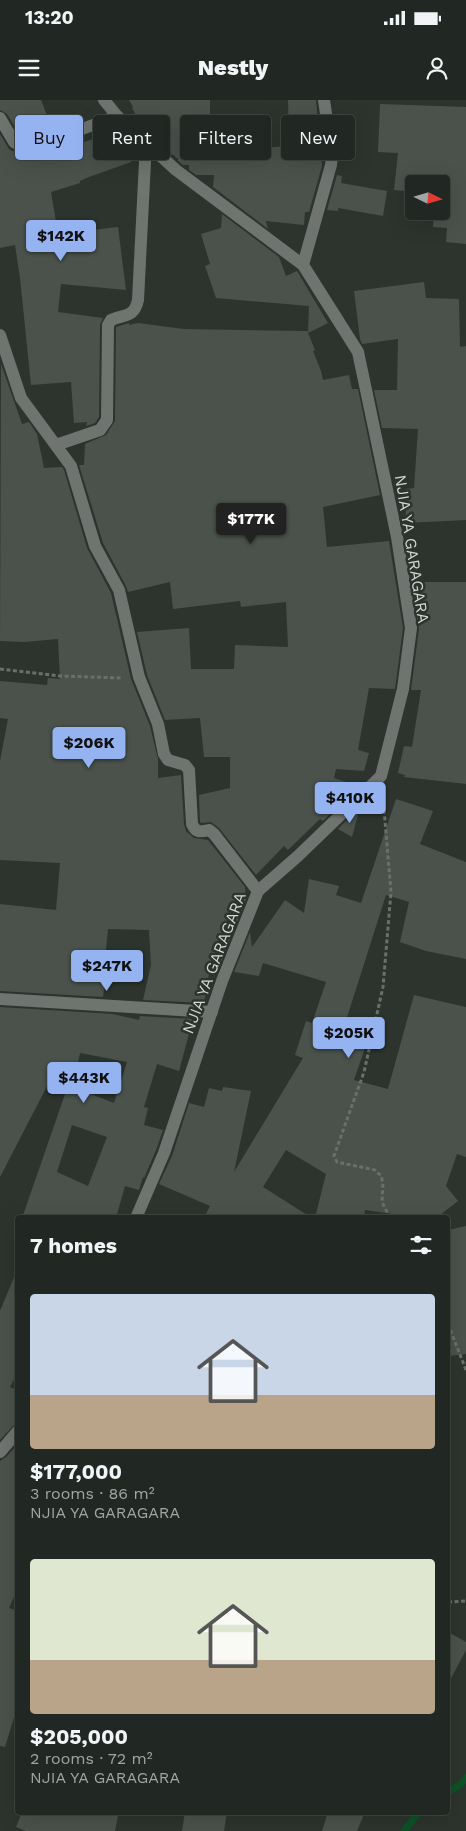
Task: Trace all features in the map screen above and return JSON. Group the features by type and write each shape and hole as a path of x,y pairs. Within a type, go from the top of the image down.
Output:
{"street":[{"name":"NJIA YA GARAGARA","path":"104,100 116,115"},
{"path":"303,265 332,155 324,100"},
{"path":"0,118 14,142 24,148 42,144 93,125"},
{"path":"56,444 100,430 107,420 108,325 111,320 130,314 136,309 138,300 145,160"},
{"name":"NJIA YA GARAGARA","path":"137,1215 164,1153 222,981 258,891 298,856 381,776 403,689 411,628 397,537 358,352 303,265 165,160"},
{"path":"0,335 21,398 71,466 95,546 119,590 139,677 158,724 164,754 168,760 185,765 189,770 192,824 194,829 199,832 209,830 214,834 258,891"},
{"path":"0,999 212,1012"},
{"path":"0,1452 15,1434"}],"path":[{"path":"0,669 60,676 139,677"},
{"path":"381,776 390,892 383,987 364,1072 334,1156 337,1162 375,1170 381,1176 383,1183 382,1202 388,1215"},
{"path":"450,1329 466,1370"},
{"path":"450,1602 466,1601"}],"building":[{"path":"0,100 41,100 47,115 15,115 15,128 7,114 0,110"},
{"path":"129,100 210,100 210,115 180,115 180,160 271,160 271,147 281,147 281,160 321,160 322,166 309,212 305,212 304,225 266,221 268,229 213,187 214,175 196,175 189,170 189,165 183,165 178,161 178,158 171,154 170,115 136,115"},
{"path":"288,100 316,100 317,115 288,115"},
{"path":"380,104 466,107 466,244 446,242 447,228 433,227 433,220 450,220 450,175 405,175 405,191 394,190 398,153 378,152"},
{"path":"0,134 9,149 15,152 15,160 83,160 83,142 93,139 93,160 130,160 131,162 89,177 80,181 80,183 51,192 58,234 118,227 126,290 61,284 58,312 103,318 100,325 99,417 95,423 86,426 87,422 74,423 71,382 31,385 15,245 0,248"},
{"path":"337,175 342,176 341,183 387,191 383,216 338,208 338,211 327,210"},
{"path":"222,214 279,257 286,276 297,271 328,323 308,333 323,380 349,375 352,389 358,389 380,495 323,507 327,547 389,541 403,628 395,689 369,688 358,750 369,753 364,771 336,769 334,778 355,785 353,792 323,821 320,819 288,850 284,846 256,875 219,828 211,822 200,822 199,795 230,788 230,757 204,757 200,718 165,720 147,675 137,632 189,628 191,669 234,669 235,645 288,647 286,602 241,607 240,601 173,609 170,582 128,592 103,543 79,465 84,465 85,444 106,435 115,421 116,327 129,323 129,325 138,323 184,329 308,332 309,306 216,298 205,266 210,264 201,234 221,228"},
{"path":"424,282 426,298 459,299 460,347 466,346 466,520 406,523 405,489 414,488 418,429 382,428 374,390 397,390 398,339 362,344 360,339 354,291"},
{"path":"1,364 22,424 29,422 37,434 44,468 62,467 64,470 87,548 111,593 131,679 150,726 158,759 158,778 181,775 186,831 194,838 208,840 245,887 246,899 218,969 210,968 204,1003 143,1000 151,965 149,930 108,929 103,997 0,991 0,904 56,910 60,863 0,860 0,761 8,719 0,718 0,681 47,685 48,678 60,679 58,639 24,642 0,641"},
{"path":"412,582 466,582 466,784 404,777 405,775 398,773 404,746 412,747 421,690 411,690 419,629"},
{"path":"396,799 433,811 420,844 466,862 466,959 426,951 400,942 409,902 386,895 343,1030 368,1039 354,1080 388,1089 414,995 466,1007 466,1157 457,1154 446,1186 458,1201 440,1215 392,1215 365,1210 364,1215 316,1215 326,1174 286,1150 263,1187 307,1215 206,1215 210,1206 159,1184 172,1156 189,1103 204,1107 209,1088 222,1091 223,1087 251,1091 234,1172 303,1058 295,1055 306,1021 312,1023 326,982 263,963 259,976 234,972 250,932 252,947 285,900 304,913 309,879 339,886 336,895 361,903"},
{"path":"360,807 352,837 338,829"},
{"path":"0,1007 113,1014 139,1020 140,1016 193,1019 179,1071 157,1064 144,1107 148,1108 144,1125 163,1130 139,1190 125,1186 117,1215 23,1215 72,1074 87,1079 83,1091 114,1103 127,1062 80,1053 76,1073 58,1065 0,1177","holes":["72,1125 107,1137 88,1186 57,1172"]},
{"path":"466,1226 466,1354 450,1356 450,1230"},
{"path":"15,1275 15,1378 10,1387 15,1390 15,1424 0,1440 0,1311"},
{"path":"15,1447 15,1595 9,1608 15,1610 15,1714 5,1747 0,1746 0,1461"},
{"path":"450,1633 466,1642 466,1650 450,1680"},
{"path":"21,1815 118,1816 115,1831 26,1831 16,1827"},
{"path":"185,1815 227,1815 224,1831 182,1831"},
{"path":"327,1815 364,1815 357,1831 322,1831"}],"waterway":[{"path":"450,1791 460,1785 466,1778"},
{"path":"404,1831 417,1815"}]}
